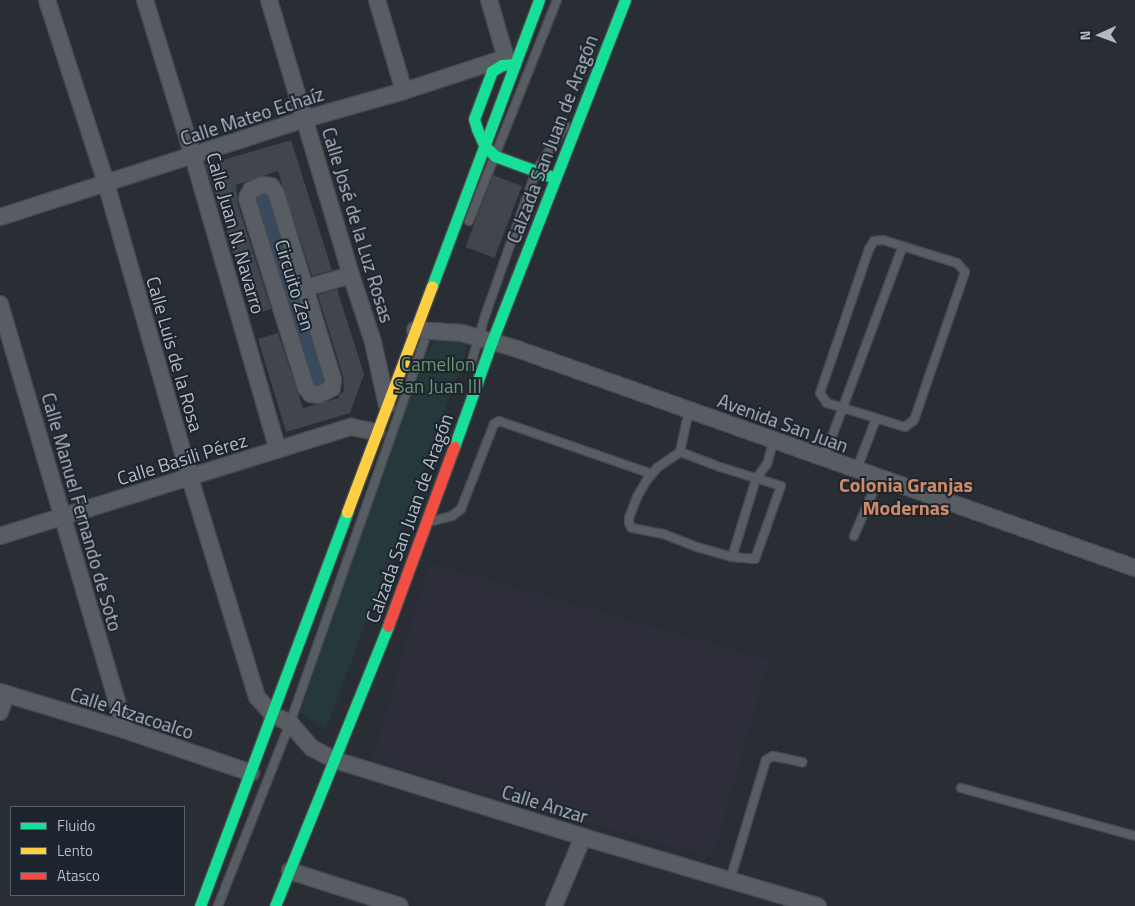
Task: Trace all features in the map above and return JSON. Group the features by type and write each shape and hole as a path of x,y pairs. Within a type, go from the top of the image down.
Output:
{"main road":[{"path":"200,906 273,715 387,405 425,327 510,61 539,0"},
{"name":"Calzada San Juan de Aragón","path":"275,906 288,864 428,522 486,339 555,178 626,0"},
{"path":"510,61 492,71 474,119 484,145 495,156 555,178"}],"street":[{"name":"Calle Luis de la Rosa","path":"47,0 106,184 190,478 257,697 273,715"},
{"name":"Calle Juan N. Navarro","path":"145,0 193,156 278,450"},
{"name":"Calle José de la Luz Rosas","path":"269,0 351,275 373,342 387,405"},
{"path":"377,0 404,91"},
{"path":"489,0 510,61"},
{"name":"Calle Mateo Echaíz","path":"0,217 305,119 510,61"},
{"name":"Circuito Zen","path":"267,185 274,189 306,288 333,379 332,388 319,395 311,394 306,388 248,202 251,190 267,185"},
{"name":"Circuito Zen","path":"306,288 351,275"},
{"name":"Calle Manuel Fernando de Soto","path":"0,304 64,516 125,730"},
{"name":"Avenida San Juan","path":"425,327 462,332 486,339 1135,568"},
{"name":"Calle Basili Pérez","path":"0,536 351,427 377,432"},
{"path":"0,712 3,693"},
{"name":"Calle Atzacoalco","path":"3,693 125,730 251,773"},
{"name":"Calle Anzar","path":"273,715 290,722 312,748 332,758 583,837 818,906"},
{"path":"554,906 583,837"},
{"path":"288,864 400,906"}],"lane":[{"path":"467,228 557,0"},
{"path":"584,79 602,35"},
{"path":"468,372 486,339 536,172 570,116"},
{"path":"878,240 903,246 957,262 965,272 914,420 905,428 824,400 820,388 869,249 878,240"},
{"path":"824,458 903,246"},
{"path":"218,906 290,722 425,327"},
{"path":"680,452 781,486 756,557 752,560 732,557 663,534 632,528 629,518 638,496 652,474 680,452 689,410"},
{"path":"404,557 455,417"},
{"path":"856,471 876,419"},
{"path":"428,522 452,516 461,509 494,424 499,421 652,474"},
{"path":"732,557 756,479 767,464 774,440"},
{"path":"854,536 879,478"},
{"path":"332,758 362,666"},
{"path":"730,880 766,760 778,756 802,762"},
{"path":"960,788 1135,836"}],"shaded area":[{"path":"429,562 769,660 712,859 372,761"}],"green space":[{"name":"Camellon San Juan III","path":"438,337 467,337 465,356 326,729 300,713 422,361"}],"water":[{"path":"269,192 328,384 312,389 253,197"}],"building":[{"path":"291,140 332,270 312,276 278,171 236,185 238,205 271,309 252,315 206,165"},
{"path":"493,175 522,186 494,258 465,247"},
{"path":"337,289 364,374 350,413 286,432 258,339 278,333 303,408 339,398 339,395 344,391 343,376 318,295"}],"traffic: fast":[{"path":"432,286 539,0"},
{"path":"454,447 492,341 625,0"},
{"path":"515,64 502,65 492,71 474,119 477,129 484,145 495,156 555,178"},
{"path":"200,906 347,512"},
{"path":"275,906 388,626"}],"traffic: slow":[{"path":"347,512 432,286"}],"traffic: jam":[{"path":"388,626 454,447"}],"district":[{"name":"Colonia Granjas Modernas","path":"906,496"}]}
